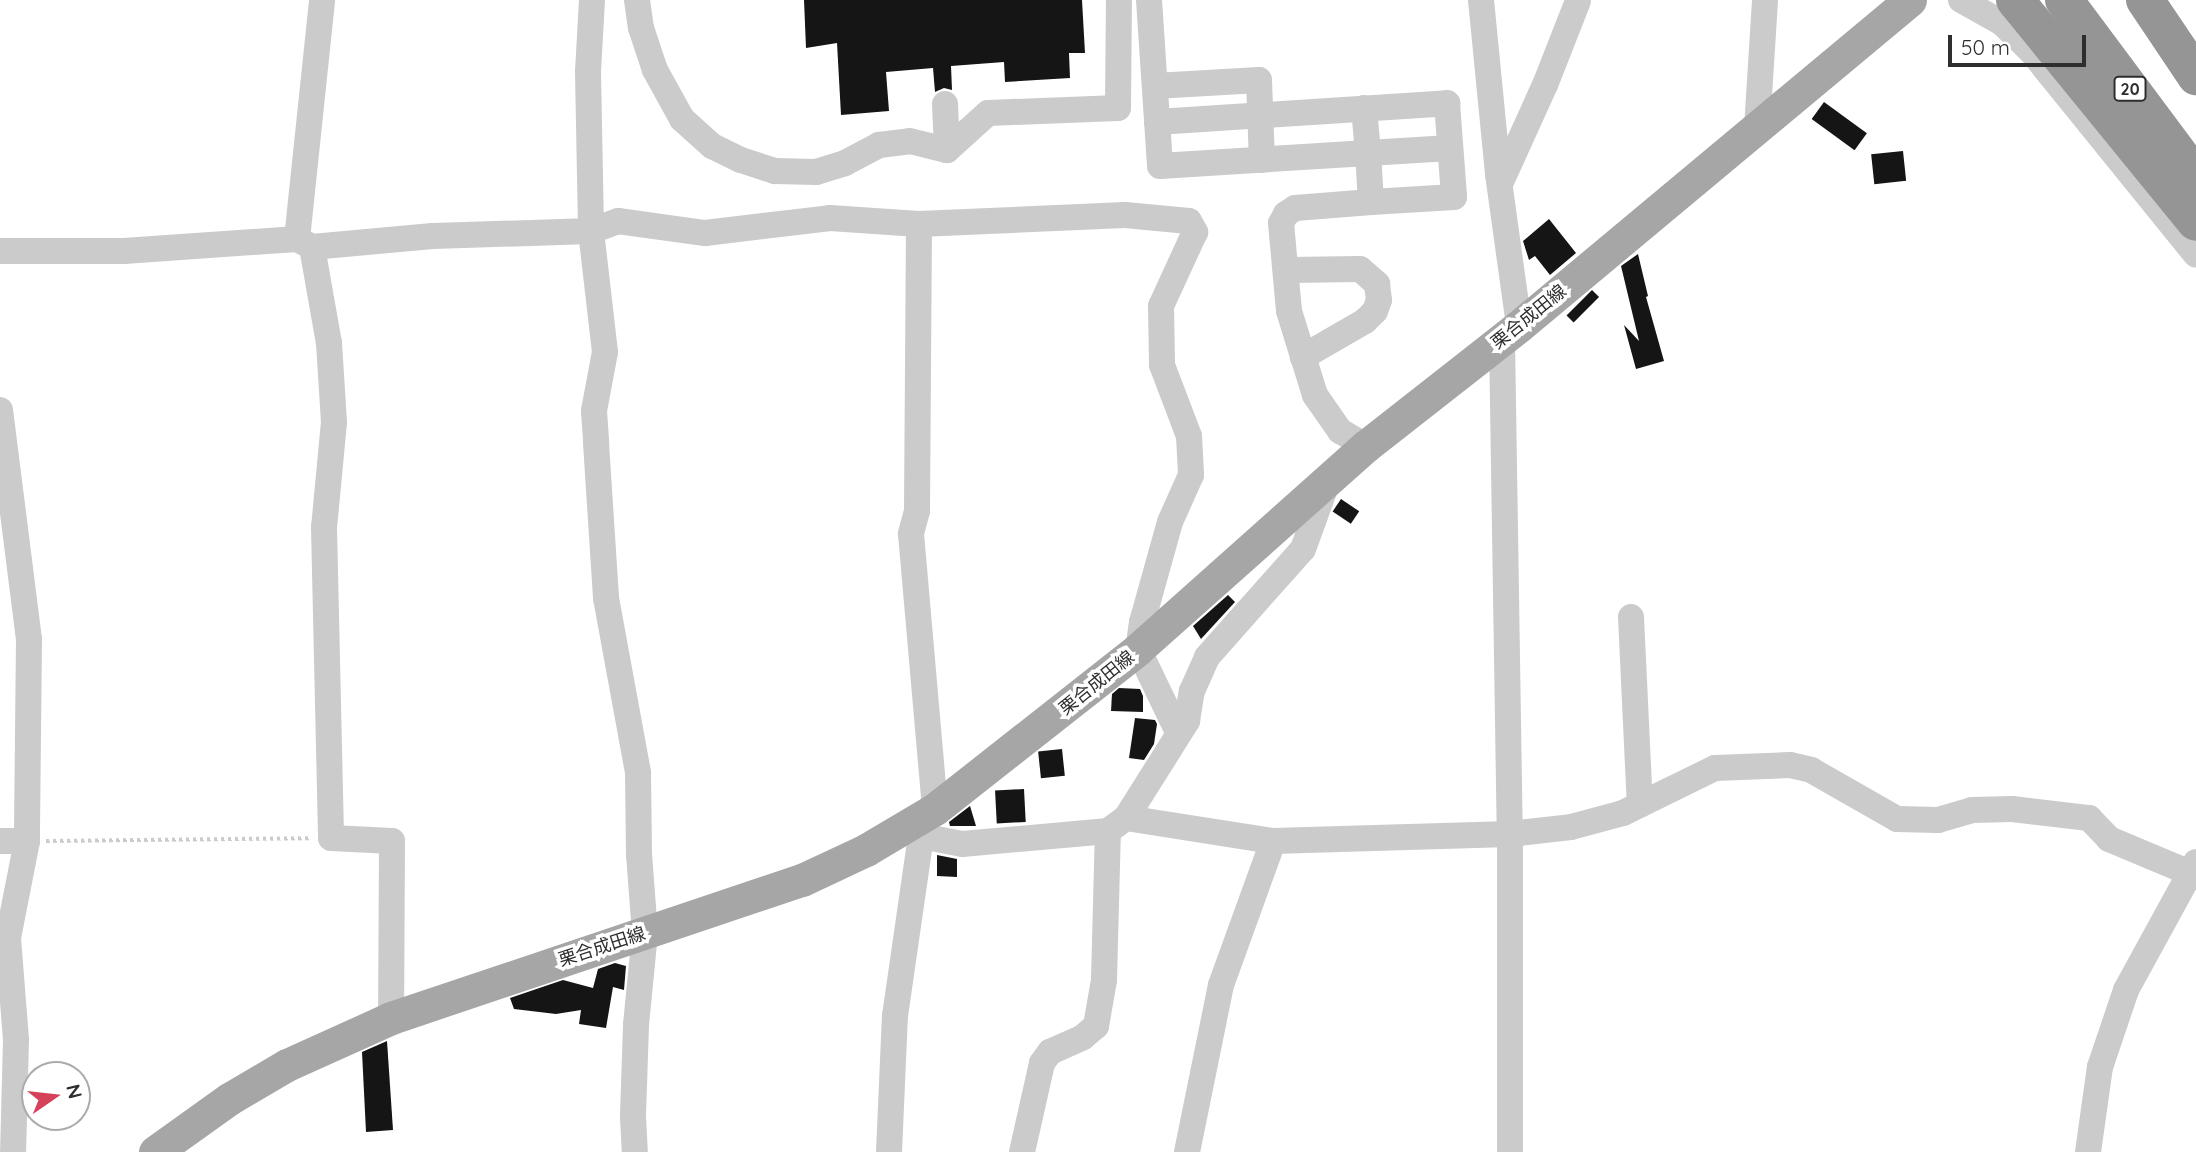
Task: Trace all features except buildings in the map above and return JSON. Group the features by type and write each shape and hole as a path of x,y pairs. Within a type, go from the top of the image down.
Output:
{"highway":[{"path":"2015,0 2196,222"},
{"name":"20","path":"2064,0 2196,177"},
{"name":"20","path":"2094,0 2196,135"},
{"path":"2145,0 2196,76"}],"main road":[{"name":"栗合成田線","path":"155,1152 229,1099 287,1065 391,1018 802,880 926,821 1138,649 1327,484 1366,446 1511,333 1910,0"}],"street":[{"path":"323,0 305,243 329,343 334,422 324,527 331,838 392,841 391,1018"},
{"path":"592,0 588,72 591,231 605,352 594,411 606,598 638,773 639,854 645,933 636,1025 633,1117 635,1152"},
{"path":"637,0 641,28 655,70 682,119 712,146 741,160 775,171 816,172 845,163 879,145 910,141 947,149"},
{"path":"947,149 988,113 1118,108 1119,0"},
{"path":"1149,0 1160,166 1450,148"},
{"path":"1482,0 1511,333 1510,1152"},
{"path":"1757,128 1765,0"},
{"path":"1961,0 2001,23 2031,51 2196,255"},
{"path":"2161,0 2196,52"},
{"path":"1500,185 1545,85 1578,1"},
{"path":"1155,86 1259,80 1262,160"},
{"path":"1157,122 1447,103 1454,197 1295,208 1280,223 1288,271 1289,311 1315,395 1340,431 1366,446"},
{"path":"945,104 947,149"},
{"path":"1364,108 1371,202"},
{"path":"0,251 124,251 591,231 618,221 705,233 830,218 919,224 1125,215 1189,221 1195,232 1161,306 1162,365 1189,436 1191,475 1170,522 1142,622 1138,649 1178,732"},
{"path":"889,1152 895,1016 926,821 911,534 917,511 919,224"},
{"path":"1288,271 1360,269 1377,284 1379,300 1375,311 1365,321 1303,357"},
{"path":"0,410 29,639 27,841 8,938 16,1040 13,1152"},
{"path":"1022,1152 1042,1063 1050,1052 1083,1037 1096,1026 1104,980 1117,825 1187,721 1192,691 1207,656 1303,549 1327,484"},
{"path":"1631,617 1640,805"},
{"path":"926,821 962,844 1117,825 1273,841 1510,834 1571,827 1640,805 1715,768 1790,765 1811,770 1897,819 1938,820 1972,810 2012,809 2089,818 2109,839 2192,874 2126,990 2100,1067 2088,1152"},
{"path":"0,841 27,841"},
{"path":"1187,1152 1221,985 1273,841"}],"path":[{"path":"27,841 331,838"}]}
